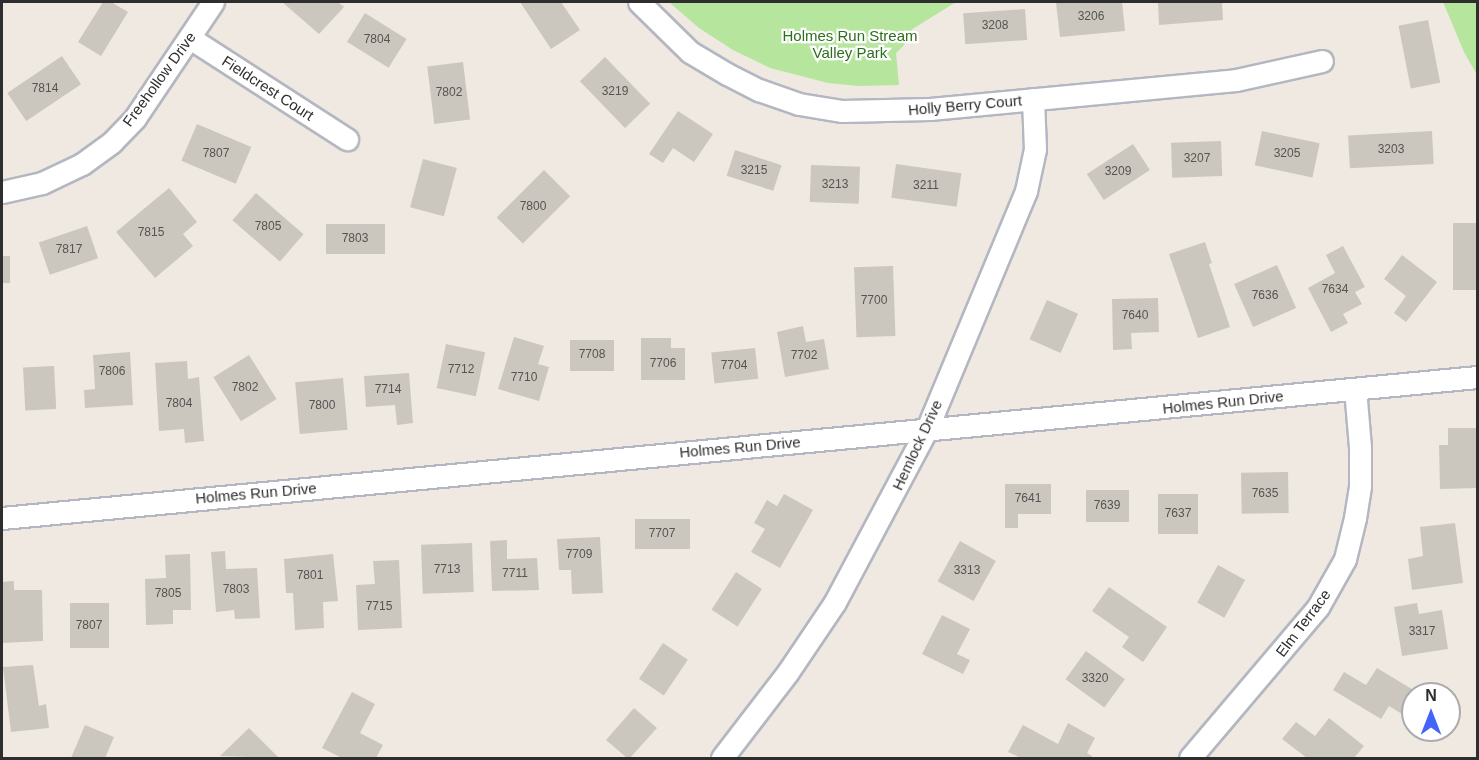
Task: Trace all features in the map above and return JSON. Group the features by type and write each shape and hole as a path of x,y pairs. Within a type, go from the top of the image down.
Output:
{"street":[{"name":"Freehollow Drive","path":"2,192 42,183 82,164 112,142 135,118 213,2"},
{"name":"Holly Berry Court","path":"639,2 690,52 759,90 799,104 843,111 881,112 1236,80 1322,61"},
{"name":"Fieldcrest Court","path":"190,38 347,139"},
{"name":"Hemlock Drive","path":"722,759 788,672 835,602 927,429 1026,191 1035,149 1033,99"},
{"name":"Holmes Run Drive","path":"2,518 1478,377"},
{"name":"Elm Terrace","path":"1190,759 1318,608 1344,559 1360,486 1360,447 1355,389"}],"green space":[{"name":"Holmes Run Stream Valley Park","path":"669,2 956,2 911,30 906,43 896,53 899,85 859,86 828,83 770,68 733,50 699,28"},
{"path":"1443,2 1477,2 1477,75 1464,52"}],"building":[{"path":"103,2 111,2 128,12 101,56 78,42"},
{"path":"282,2 338,2 344,7 319,34"},
{"path":"520,2 561,2 580,30 551,49"},
{"path":"1122,2 1125,31 1060,37 1056,3"},
{"path":"1158,2 1222,2 1223,20 1159,25"},
{"path":"1025,9 1027,40 965,44 963,13"},
{"path":"365,13 407,39 389,68 347,42"},
{"path":"1428,20 1440,83 1411,89 1399,26"},
{"path":"62,56 81,84 26,121 7,93"},
{"path":"605,57 650,104 625,128 580,81"},
{"path":"463,62 470,120 434,124 427,66"},
{"path":"678,111 713,134 694,162 673,148 663,163 649,154"},
{"path":"197,124 251,147 236,184 181,161"},
{"path":"1262,131 1320,143 1312,178 1255,165"},
{"path":"1432,131 1434,164 1350,168 1348,135"},
{"path":"1221,141 1222,176 1172,178 1171,143"},
{"path":"1133,144 1150,170 1104,200 1087,174"},
{"path":"735,150 782,165 773,191 727,176"},
{"path":"423,159 457,168 444,216 410,207"},
{"path":"896,164 961,173 957,207 891,198"},
{"path":"811,165 860,167 859,204 810,202"},
{"path":"544,170 570,196 523,244 497,217"},
{"path":"169,188 197,222 183,234 193,246 155,278 116,232"},
{"path":"256,193 304,234 280,262 232,220"},
{"path":"1453,223 1478,223 1478,290 1453,290"},
{"path":"326,224 385,224 385,254 326,254"},
{"path":"87,226 98,258 50,275 39,243"},
{"path":"1205,242 1212,263 1209,264 1230,327 1198,338 1169,254"},
{"path":"1343,246 1365,287 1355,292 1362,304 1343,314 1348,323 1331,332 1308,288 1335,273 1326,255"},
{"path":"1402,255 1437,282 1406,322 1394,313 1406,296 1384,279"},
{"path":"2,256 10,256 10,283 2,283"},
{"path":"1277,265 1296,308 1253,327 1234,284"},
{"path":"893,266 895,336 856,337 854,267"},
{"path":"1158,298 1159,332 1131,333 1132,349 1113,350 1112,299"},
{"path":"1047,300 1078,314 1061,353 1030,339"},
{"path":"803,326 806,342 824,339 829,369 785,377 777,332"},
{"path":"514,337 544,346 538,364 549,367 539,401 498,389"},
{"path":"641,338 671,338 671,348 685,348 685,380 641,380"},
{"path":"570,340 614,340 614,371 570,371"},
{"path":"446,344 485,352 476,396 437,388"},
{"path":"755,348 758,379 714,383 711,353"},
{"path":"130,352 133,405 85,408 84,390 95,389 93,355"},
{"path":"249,355 277,399 241,421 213,377"},
{"path":"187,361 188,379 199,377 204,441 185,443 184,429 159,431 155,363"},
{"path":"54,366 56,409 25,411 23,368"},
{"path":"409,373 413,423 397,425 395,405 366,407 364,376"},
{"path":"343,378 348,430 300,434 295,382"},
{"path":"1448,428 1478,428 1478,488 1440,489 1439,445 1448,445"},
{"path":"1288,472 1289,513 1242,514 1241,473"},
{"path":"1005,484 1051,484 1051,514 1018,514 1018,528 1005,528"},
{"path":"1086,490 1129,490 1129,522 1086,522"},
{"path":"784,494 813,510 780,568 751,552 765,529 754,523 767,500 777,506"},
{"path":"1158,494 1198,494 1198,534 1158,534"},
{"path":"635,519 690,519 690,549 635,549"},
{"path":"1455,523 1463,583 1412,590 1408,559 1423,556 1420,527"},
{"path":"600,537 603,593 572,594 571,570 559,570 557,539"},
{"path":"507,540 507,559 537,558 539,590 492,591 490,541"},
{"path":"960,541 996,561 974,601 938,581"},
{"path":"472,543 474,592 423,594 421,545"},
{"path":"225,551 226,569 257,568 260,618 235,619 234,610 216,612 211,552"},
{"path":"190,554 191,610 173,610 173,624 146,625 145,579 166,578 165,555"},
{"path":"333,554 338,601 323,602 324,628 295,630 293,593 286,593 284,559"},
{"path":"399,560 402,628 358,630 356,585 375,584 373,561"},
{"path":"1218,565 1245,580 1224,618 1197,603"},
{"path":"736,572 762,589 737,627 711,610"},
{"path":"14,581 14,590 42,590 43,641 2,643 2,582"},
{"path":"1109,587 1167,627 1143,662 1122,647 1129,637 1092,611"},
{"path":"70,603 109,603 109,648 70,648"},
{"path":"1417,603 1419,614 1442,610 1448,649 1402,656 1394,607"},
{"path":"942,615 970,629 957,654 970,660 963,674 922,654"},
{"path":"663,643 688,660 664,695 639,679"},
{"path":"1086,651 1125,679 1104,708 1065,679"},
{"path":"33,665 39,706 46,704 49,728 11,732 3,667"},
{"path":"1377,668 1401,683 1401,713 1389,706 1381,719 1333,690 1344,672 1366,685"},
{"path":"352,692 375,704 360,733 383,745 376,758 342,758 322,748"},
{"path":"634,708 657,728 630,758 627,758 606,740"},
{"path":"1329,718 1364,746 1354,758 1307,758 1282,739 1296,722 1315,736"},
{"path":"1068,723 1095,738 1087,753 1092,756 1091,758 1021,758 1008,752 1023,725 1058,744"},
{"path":"85,725 114,737 105,758 71,758"},
{"path":"249,728 279,758 220,756"}]}
